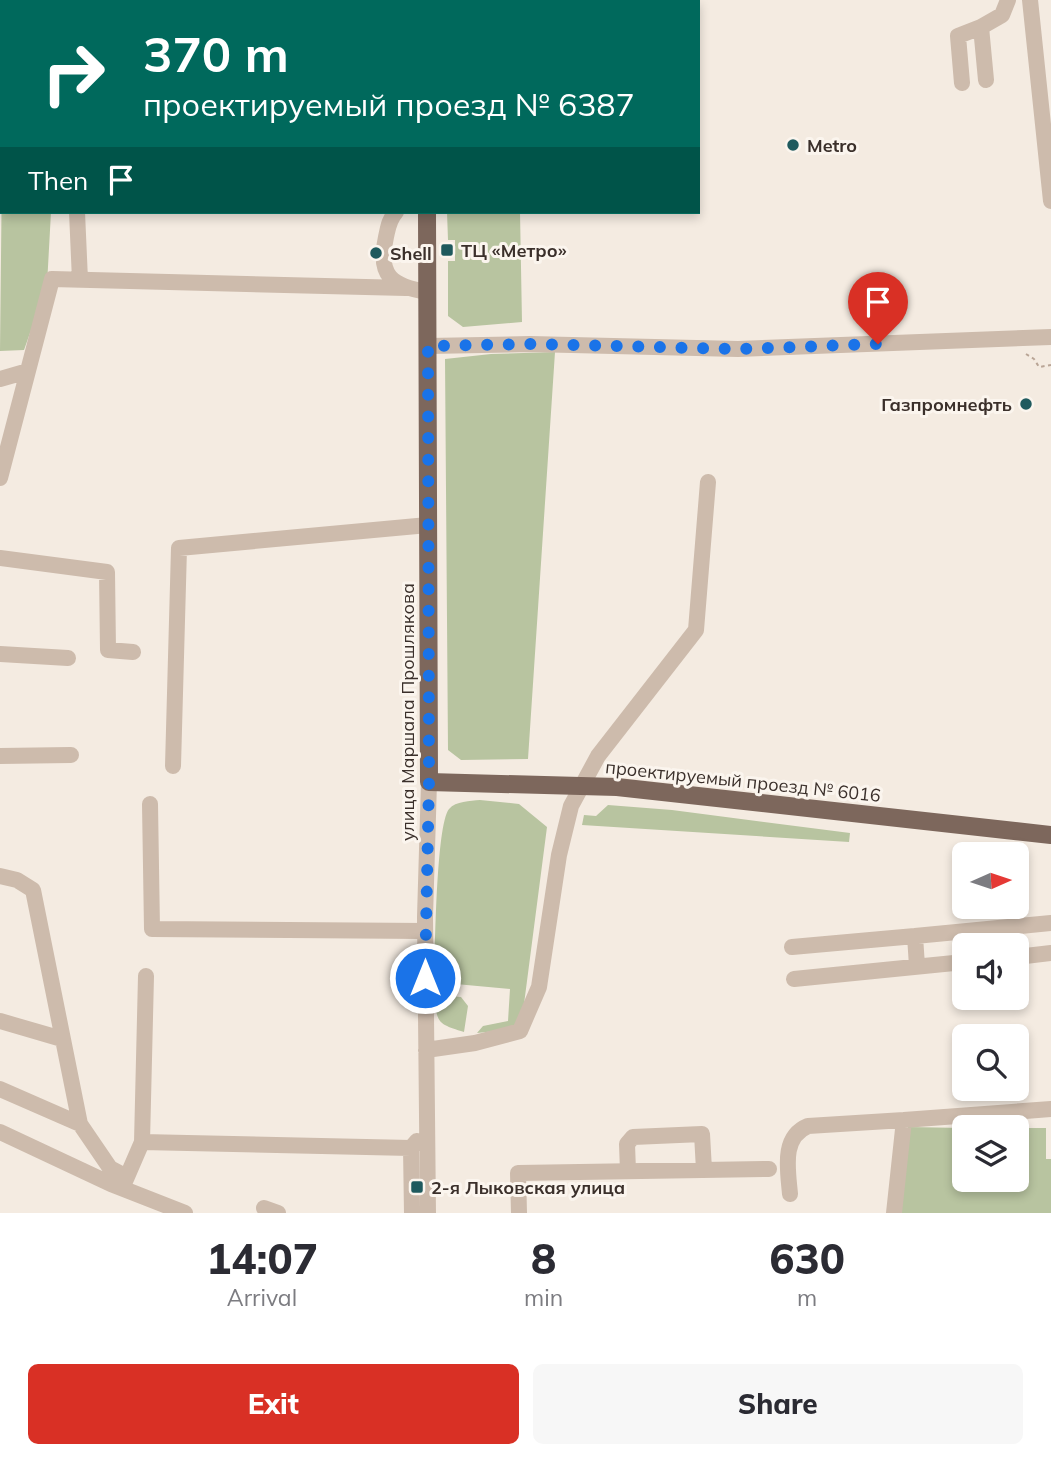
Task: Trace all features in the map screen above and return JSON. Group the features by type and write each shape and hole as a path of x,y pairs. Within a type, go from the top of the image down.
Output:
{"main road":[{"name":"улица Маршала Прошлякова","path":"427,214 429,782"},
{"name":"проектируемый проезд № 6016","path":"429,782 617,787 1051,835"}],"street":[{"path":"974,30 1002,15 1008,0"},
{"path":"1030,0 1051,201"},
{"path":"961,74 968,61 974,30"},
{"path":"974,30 986,80"},
{"path":"77,214 80,280"},
{"path":"394,214 385,241 384,263 393,280 406,288"},
{"path":"0,479 52,279 406,288 427,292"},
{"path":"428,346 530,344 738,349 1051,337"},
{"path":"0,379 28,371"},
{"path":"426,1050 475,1043 520,1031 539,987 559,855 571,806 598,756 696,630 708,482"},
{"path":"173,766 179,548 428,526"},
{"path":"0,558 107,572 108,650 133,652"},
{"path":"0,654 68,658"},
{"path":"0,756 71,755"},
{"name":"улица Маршала Прошлякова","path":"428,1213 425,931 429,782"},
{"path":"150,804 152,929 425,931"},
{"path":"0,876 17,880 33,890 80,1124 110,1168 125,1183"},
{"path":"792,947 1051,923"},
{"path":"915,936 918,966"},
{"path":"1029,956 1051,953"},
{"path":"794,979 952,963"},
{"path":"125,1183 142,1142 146,976"},
{"path":"0,1021 62,1039"},
{"path":"0,1089 80,1124"},
{"path":"790,1194 787,1150 800,1129 808,1126 1050,1109"},
{"path":"894,1213 904,1120"},
{"path":"412,1213 411,1147 426,1131"},
{"path":"0,1132 125,1183 185,1213"},
{"path":"628,1171 627,1144 633,1136 702,1134 704,1170"},
{"path":"142,1142 411,1147"},
{"path":"519,1213 518,1173 769,1169"}],"path":[{"path":"1026,355 1034,359 1039,367 1051,365"}],"green space":[{"path":"1,214 51,214 47,285 24,350 0,351"},
{"path":"447,214 520,214 522,322 463,327 448,316 448,261 455,261 455,240 448,240"},
{"path":"555,352 528,759 461,760 448,750 445,359"},
{"path":"480,800 519,804 547,827 524,1004 517,1025 505,1030 477,1033 483,1026 508,1021 510,989 434,982 439,863 445,820 449,809 455,804"},
{"path":"608,805 672,810 850,833 849,842 582,825 584,815 596,816"},
{"path":"435,995 461,997 468,1006 464,1032 440,1021"},
{"path":"908,1127 952,1128 952,1192 1029,1192 1029,1128 1046,1128 1046,1159 1051,1159 1051,1213 900,1213"}],"place":[{"name":"Metro","path":"793,145"},
{"name":"ТЦ «Метро»","path":"447,250"},
{"name":"Shell","path":"376,253"},
{"name":"Газпромнефть","path":"1026,404"},
{"name":"2-я Лыковская улица","path":"417,1187"}],"route":[{"path":"425,978 429,782 428,346 530,344 738,349 878,344"}]}
